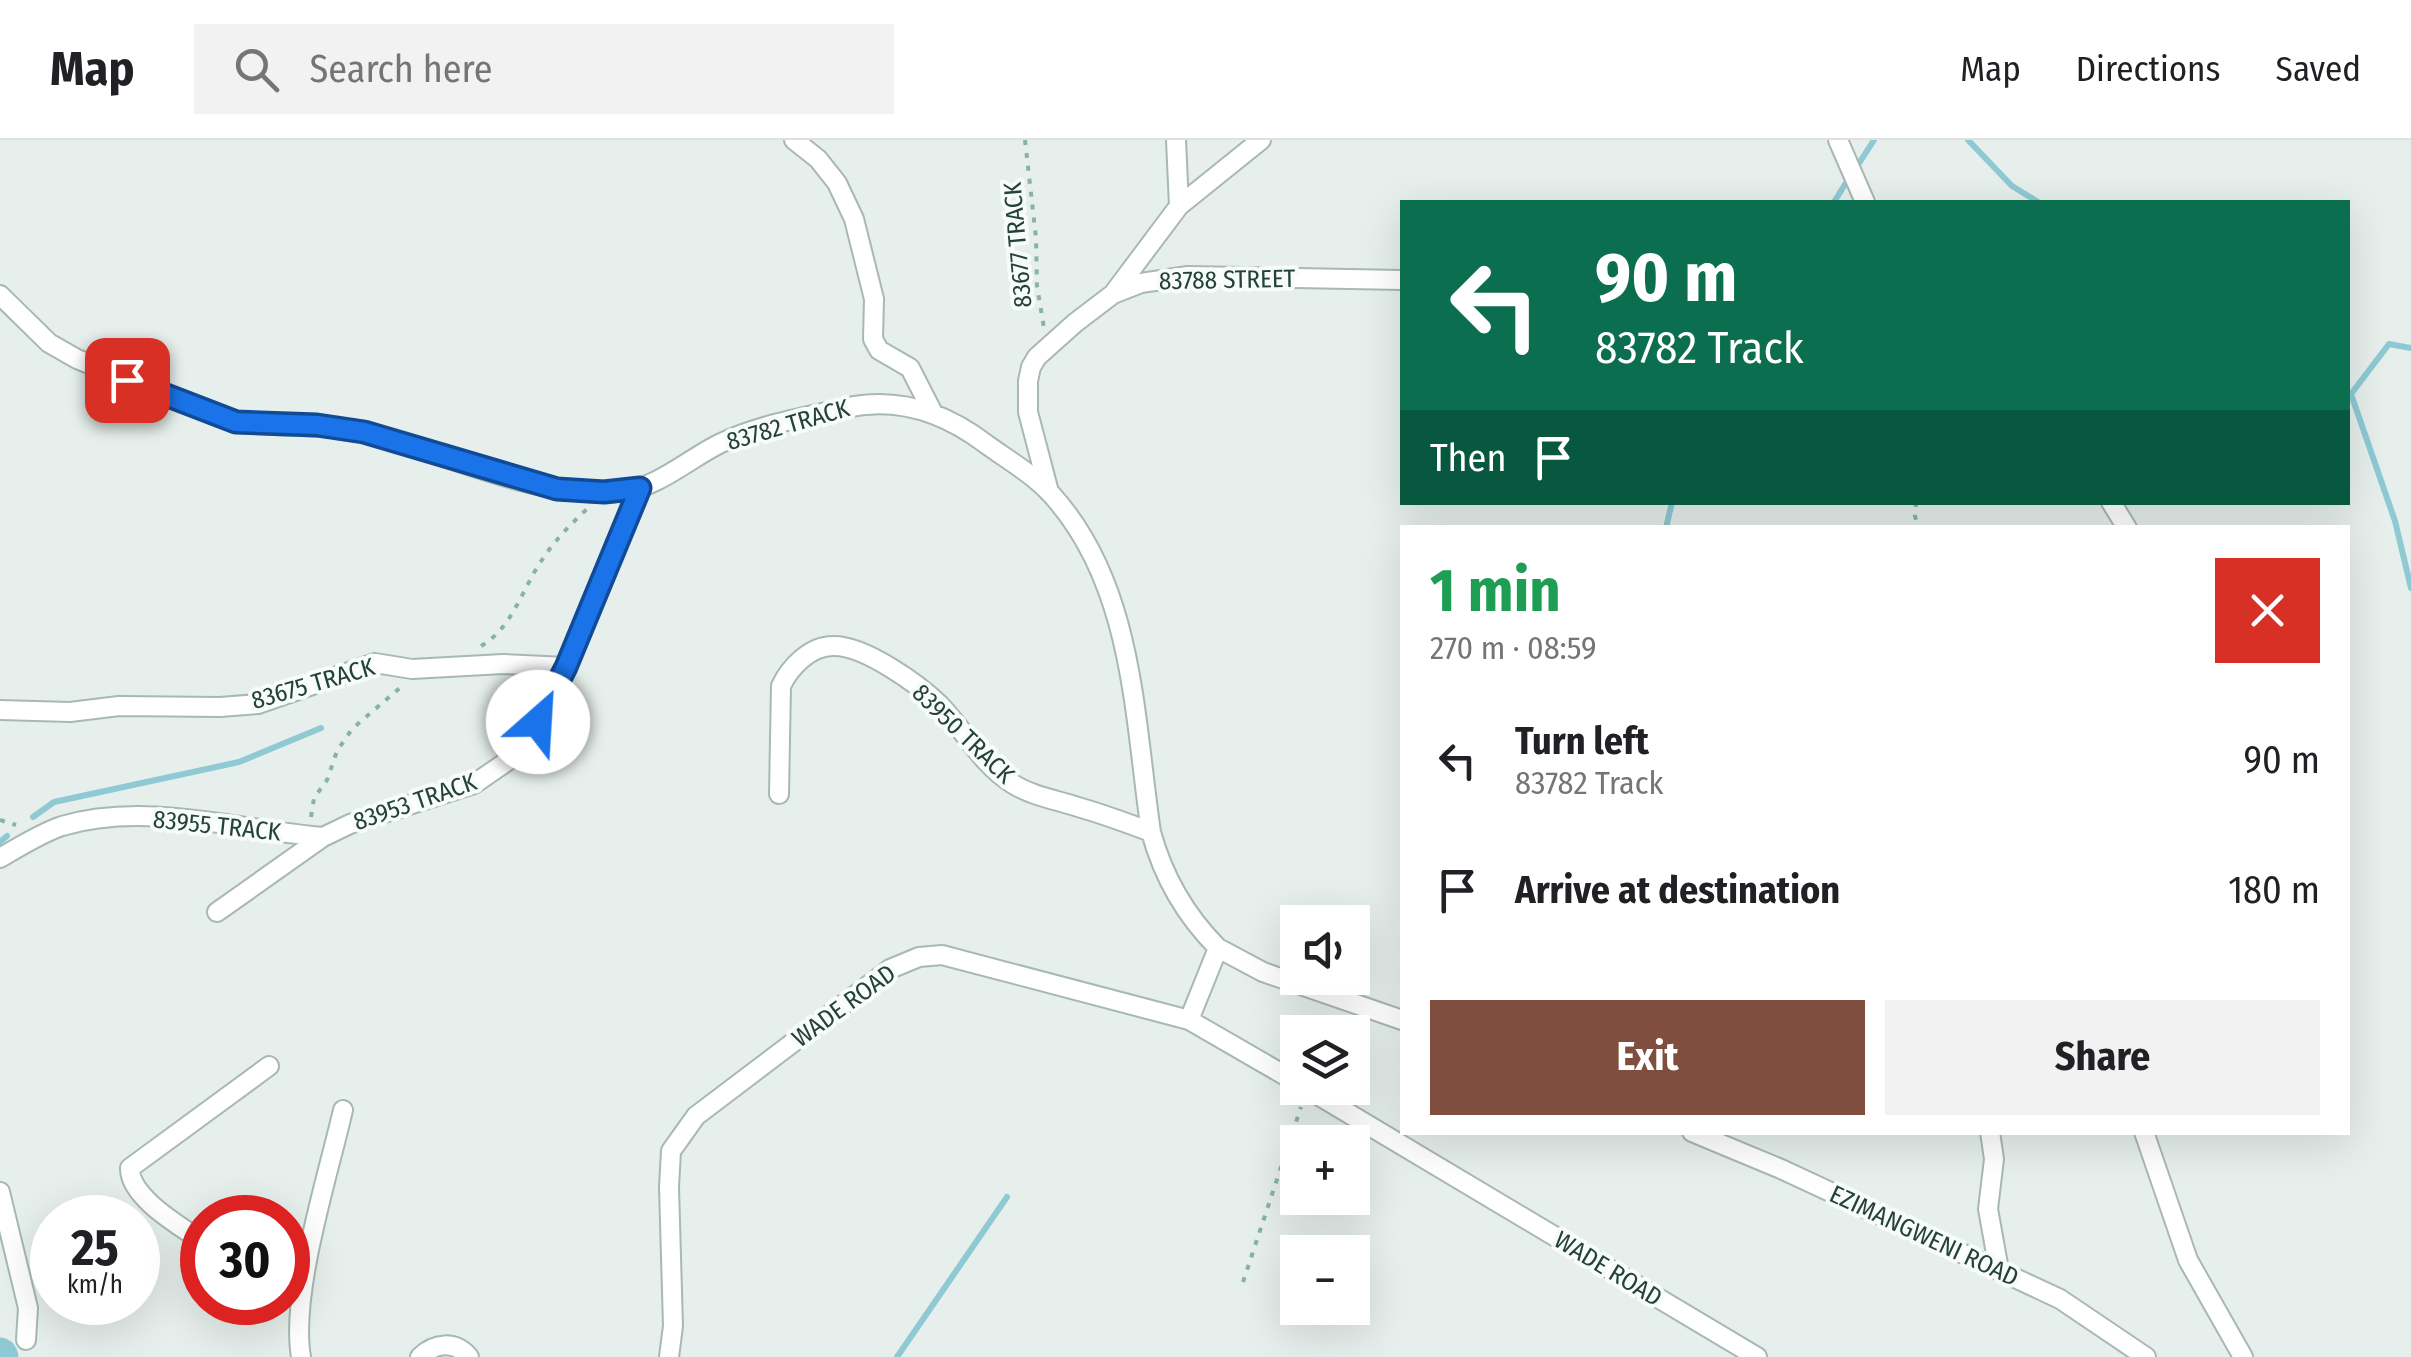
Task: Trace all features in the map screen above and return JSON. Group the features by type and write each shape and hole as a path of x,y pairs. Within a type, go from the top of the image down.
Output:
{"street":[{"path":"794,140 818,159 837,183 854,219 874,299 873,339 879,350 910,368 933,413"},
{"path":"1176,140 1179,206"},
{"path":"1113,294 1179,206 1261,140"},
{"path":"1838,140 1864,200"},
{"name":"83788 STREET","path":"1050,492 1028,412 1028,382 1037,357 1113,294 1141,283 1188,276 1400,280"},
{"name":"83782 TRACK","path":"0,295 50,343 76,360 220,417 236,422 317,425 364,432 557,489 604,492 640,488 720,443 750,431 867,403 890,402 933,413 975,435 1050,492 1083,537 1112,603 1129,667 1157,854 1186,912 1218,948"},
{"name":"83953 TRACK","path":"217,912 323,836 489,776 509,760 538,722 566,667 640,488"},
{"name":"83950 TRACK","path":"779,794 781,686 800,661 832,645 884,664 920,688 988,764 1014,785 1151,832"},
{"name":"83675 TRACK","path":"0,710 70,712 119,706 258,704 376,663 412,669 502,664 566,667"},
{"name":"83955 TRACK","path":"0,858 61,826 126,818 158,817 323,836"},
{"path":"1190,1020 1218,948 1262,972 1400,1015"},
{"name":"WADE ROAD","path":"669,1357 674,1326 671,1150 696,1116 890,969 920,957 942,955 1190,1020 1280,1072"},
{"path":"180,1226 136,1188 130,1168 269,1066"},
{"name":"WADE ROAD","path":"1335,1105 1757,1357"},
{"path":"310,1230 343,1110"},
{"name":"EZIMANGWENI ROAD","path":"1699,1135 2060,1299 2146,1357"},
{"path":"1990,1135 1994,1159 1988,1209 1999,1270"},
{"path":"2145,1135 2188,1260 2242,1357"},
{"path":"0,1192 28,1308 26,1340"},
{"path":"297,1325 300,1357"},
{"path":"420,1357 430,1347 443,1345 456,1346 469,1357"}],"path":[{"name":"83677 TRACK","path":"1025,140 1037,286 1048,347"},
{"path":"1243,1282 1301,1105"}],"waterway":[{"path":"1856,168 1874,140"},
{"path":"1968,140 2012,186 2035,200"},
{"path":"1835,200 1849,178"},
{"path":"2350,393 2389,344 2411,348"},
{"path":"2351,394 2395,521 2411,588"},
{"path":"1667,525 1671,505"},
{"path":"33,817 54,802 239,762 321,728"},
{"path":"0,842 7,836"},
{"path":"897,1357 1007,1197"}],"route":[{"path":"127,380 236,422 317,425 364,432 441,458 557,489 623,492 640,488 566,667 538,722"}]}
